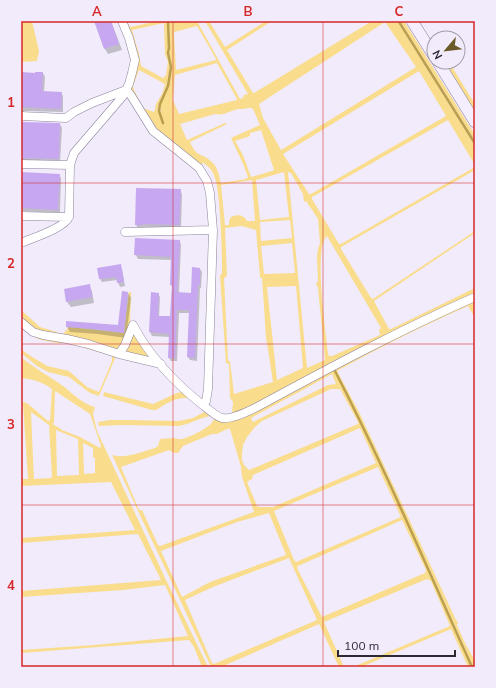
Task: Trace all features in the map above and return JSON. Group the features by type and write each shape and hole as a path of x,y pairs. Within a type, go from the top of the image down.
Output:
{"main road":[{"path":"412,21 426,43"},
{"path":"443,70 474,120"}],"street":[{"path":"21,243 58,227 67,221 70,165 74,153 123,96 129,84 135,60 129,38 122,21"},
{"path":"21,116 66,118 92,103 126,90"},
{"path":"126,90 153,131 193,163 204,176 210,193 213,230 208,389 204,405"},
{"path":"21,164 70,165"},
{"path":"21,216 68,217"},
{"path":"125,232 213,230"},
{"path":"119,354 125,345 133,325 147,348 171,377 197,401 214,414 222,418 227,418 257,407 369,347 475,297"},
{"path":"21,322 33,332 43,335 74,340 119,354 161,364"}],"shaded area":[{"path":"21,21 32,21 39,51 37,61 21,62"},
{"path":"125,21 127,21 130,27 158,21 167,21 169,48 167,53 170,67 167,85 159,104 158,110 163,124 160,104 168,86 172,67 169,53 170,48 169,21 197,21 240,99 243,98 244,95 248,94 205,21 209,21 225,47 266,21 272,21 227,50 254,93 372,21 397,21 426,67 426,70 428,70 475,146 475,165 448,120 312,197 312,199 339,244 341,244 475,167 475,170 341,247 341,249 373,299 475,231 475,233 374,301 389,329 475,288 475,293 334,361 281,391 232,414 233,402 230,398 229,364 226,363 220,276 222,273 219,202 218,190 214,175 207,166 203,163 198,165 155,130 130,88 137,70","holes":["385,22 416,67 281,150 263,118 259,104","164,23 165,54 168,62 166,75 163,78 141,66 132,30","197,26 216,60 176,70 174,32","217,63 237,99 179,114 173,100 175,75","139,70 165,84 162,94 156,103 154,112 143,108 133,86","419,71 446,116 309,194 283,154","252,108 260,125 231,138 248,177 246,179 221,183 215,165 206,157 195,151 190,142 227,124 225,123 187,140 180,124 215,114","261,130 274,170 251,177 243,155 235,141 250,136 250,133","284,172 289,217 260,220 256,180","288,172 291,173 303,194 304,202 306,201 318,219 320,243 317,256 318,281 316,284 318,288 325,360 307,368","252,180 255,221 247,221 242,216 236,216 231,217 229,225 225,225 221,185","290,220 292,238 261,241 260,222","242,226 256,230 260,278 262,278 266,337 273,382 234,394 230,361 228,361 224,278 227,276 225,228","327,236 381,328 379,330 380,335 332,356 329,356 328,353 323,310 321,256 323,244","292,243 295,273 264,274 261,246","296,286 303,368 277,380 267,287"]},
{"path":"397,21 400,21 426,63 426,67"},
{"path":"400,21 404,21 426,56 426,63"},
{"path":"428,70 431,70 475,141 475,146"},
{"path":"431,70 435,70 475,135 475,141"},
{"path":"450,70 454,70 473,101 475,101 475,111"},
{"path":"129,292 131,292 130,325 118,350 36,330 21,318 21,310 40,327 63,334 69,327 124,333"},
{"path":"475,300 475,318 468,306 402,337 337,371 359,412 458,622 457,625 475,661 475,667 473,667 387,475 335,371 388,481 472,667 468,667 451,629 361,667 353,667 450,626 431,581 427,579 324,622 344,667 339,667 319,624 221,667 211,667 112,455 128,456 155,448 158,446 160,439 182,439 205,428 214,419 220,421","holes":["332,374 336,384 328,385 253,422 251,418","331,389 340,389 358,422 358,424 249,470 244,465 242,460 243,445 255,427 262,421","360,428 376,463 273,507 257,506 247,482 252,479 253,475","230,429 241,467 242,477 254,512 160,546 158,545 142,510 139,510 121,467 169,450 174,453 178,453 183,446 212,434 217,434","378,467 401,517 296,562 274,511","269,513 286,555 210,582 182,597 161,551 237,522","402,520 426,570 425,573 322,617 297,568 298,566","289,558 317,620 214,664 212,663 185,600 213,587"]},
{"path":"21,324 116,356 99,396 90,393 69,377 48,372 37,366 21,353 21,349 47,366 69,371 87,387 99,392 112,361 112,356 68,343 57,343 36,338 21,328"},
{"path":"133,329 155,362 124,351"},
{"path":"21,357 82,401 95,407 93,414 97,431 208,667 202,667 194,647 189,640 21,653 21,650 188,636 165,585 123,590 21,597 21,591 161,580 138,534 21,543 21,538 135,530 111,482 21,486 21,479 28,479 23,404 21,404 21,402 27,403 48,421 50,420 52,389 37,381 21,378","holes":["55,391 90,414 101,446 100,448 80,437 62,430 53,424","31,412 49,425 52,476 51,478 34,479","56,430 78,439 79,475 57,476","83,443 93,448 93,457 95,458 95,473 84,474"]},
{"path":"104,392 153,404 182,392 189,398 175,400 156,410 152,410 103,396"},
{"path":"204,412 210,416 179,426 99,426 98,422 110,420 179,421 193,418"}],"building":[{"path":"94,21 111,21 119,44 104,49"},
{"path":"21,72 43,72 42,91 62,92 61,109 21,107"},
{"path":"21,122 60,123 59,159 21,158"},
{"path":"21,172 60,174 58,210 21,208"},
{"path":"136,188 181,189 179,225 135,225"},
{"path":"135,238 180,240 177,292 191,293 192,267 200,268 195,358 187,357 189,310 177,310 175,358 168,358 169,334 149,332 151,292 159,293 158,316 170,316 172,285 170,285 171,257 134,255"},
{"path":"121,264 124,282 117,283 116,277 99,279 97,268"},
{"path":"90,284 92,297 66,302 64,289"},
{"path":"122,291 128,292 124,333 66,327 66,321 118,325"}],"waterway":[{"path":"163,123 159,111 160,104 168,86 171,67 168,53 168,21"},
{"path":"335,371 388,481 472,667"}]}
